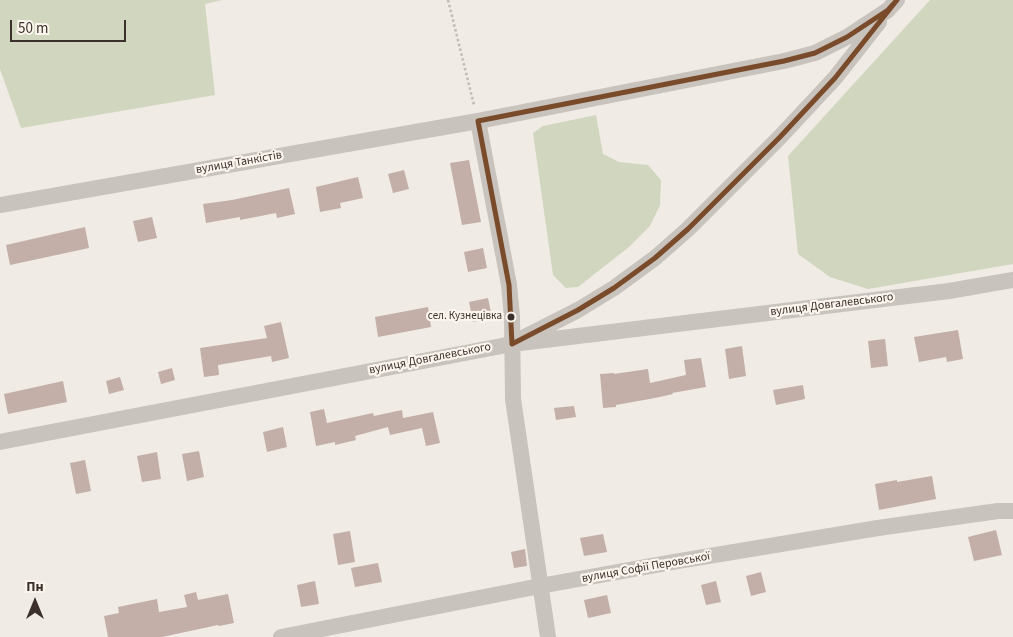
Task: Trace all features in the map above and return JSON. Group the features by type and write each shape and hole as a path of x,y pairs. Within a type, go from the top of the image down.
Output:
{"street":[{"name":"вулиця Танкістів","path":"0,205 478,121 784,62 815,53 839,41 893,5"},
{"path":"512,344 578,310 614,288 655,258 688,230 780,138 835,78 893,5"},
{"path":"478,121 509,286 513,399 548,637"},
{"name":"вулиця Довгалевського","path":"0,442 512,344 949,291 1013,280"},
{"name":"вулиця Софії Перовської","path":"280,637 540,586 878,528 998,511 1013,511"}],"path":[{"path":"448,0 478,121"}],"green space":[{"path":"0,0 222,0 205,4 215,95 21,128 0,69"},
{"path":"930,0 1013,0 1013,264 868,289 830,277 798,254 788,156"},
{"path":"596,115 603,154 619,162 648,165 661,180 660,205 650,226 629,247 578,287 566,288 553,275 533,133 543,126"}],"building":[{"path":"469,160 481,222 462,225 450,163"},
{"path":"404,170 409,189 393,193 388,174"},
{"path":"358,177 363,198 340,203 341,208 320,212 316,187"},
{"path":"289,188 295,214 277,218 276,213 240,220 240,217 206,223 203,204"},
{"path":"152,217 157,238 138,242 133,221"},
{"path":"85,227 89,248 10,265 6,245"},
{"path":"483,248 487,268 468,272 464,252"},
{"path":"488,298 492,318 473,322 469,302"},
{"path":"428,307 431,327 378,337 375,317"},
{"path":"281,322 289,358 272,362 271,356 218,365 219,375 204,377 200,348 267,338 264,326"},
{"path":"958,330 963,359 947,362 946,357 919,362 914,337"},
{"path":"885,339 888,366 871,368 868,341"},
{"path":"742,346 746,376 729,379 725,349"},
{"path":"701,358 706,387 616,405 616,407 603,408 600,374 648,369 650,383 686,375 684,360"},
{"path":"172,368 175,380 161,384 158,372"},
{"path":"120,377 124,390 109,394 106,381"},
{"path":"63,381 67,402 8,414 4,394"},
{"path":"803,385 805,399 776,405 773,390"},
{"path":"574,406 576,417 556,420 554,408"},
{"path":"324,409 327,423 373,413 374,416 402,410 403,418 433,412 440,443 426,446 422,428 390,435 388,427 355,436 356,440 335,445 335,442 316,446 310,412"},
{"path":"283,427 287,447 267,452 263,432"},
{"path":"199,451 204,477 187,481 182,454"},
{"path":"157,452 161,479 142,482 137,456"},
{"path":"85,460 91,491 76,494 70,463"},
{"path":"932,476 936,499 879,510 875,484"},
{"path":"996,530 1002,555 974,561 968,537"},
{"path":"350,531 355,562 338,565 333,534"},
{"path":"603,534 607,552 584,556 580,538"},
{"path":"525,549 527,566 514,568 511,552"},
{"path":"378,563 382,582 355,587 351,568"},
{"path":"761,572 766,592 751,596 746,576"},
{"path":"315,581 319,604 301,607 297,585"},
{"path":"716,581 721,602 706,605 701,585"},
{"path":"196,592 198,600 228,594 234,623 162,637 108,637 104,616 119,613 118,607 157,599 159,612 187,607 184,595"},
{"path":"607,595 611,613 588,618 584,600"}],"transit line":[{"path":"897,0 835,78 780,137 688,229 655,258 614,288 578,310 512,344 509,285 478,121 784,61 815,53 847,37 888,10 897,0"}],"place":[{"name":"сел. Кузнецівка","path":"511,317"}]}
